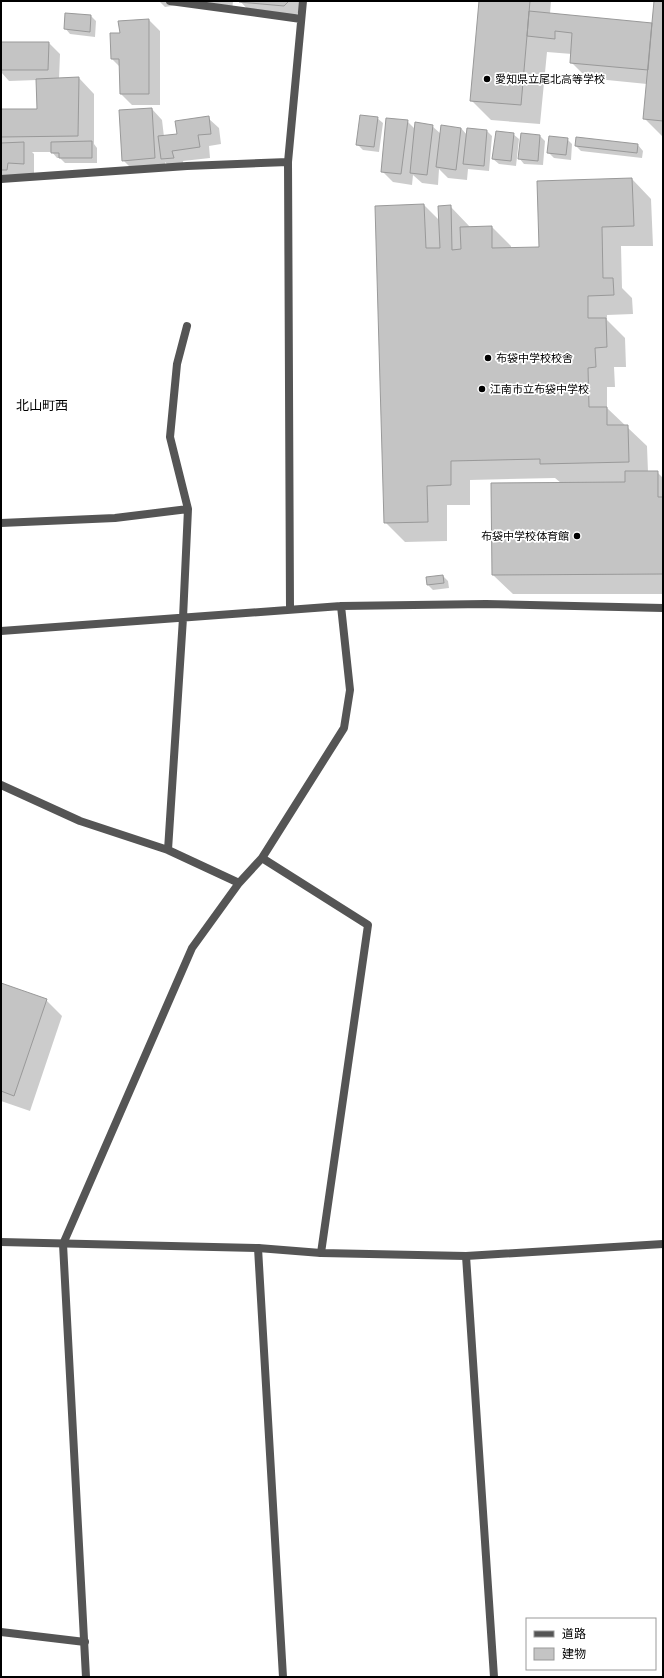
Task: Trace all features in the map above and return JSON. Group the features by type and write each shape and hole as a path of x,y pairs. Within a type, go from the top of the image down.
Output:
{"street":[{"path":"170,1 300,19"},
{"path":"290,608 288,162 300,19 303,1"},
{"path":"1,179 187,166 288,162"},
{"path":"168,850 183,618 188,509 170,437 177,364 187,326"},
{"path":"1,523 115,518 188,509"},
{"path":"1,631 183,618 290,608 341,606 486,604 663,608"},
{"path":"86,1677 63,1244 192,948 239,883 262,858 344,728 350,690 341,606"},
{"path":"1,785 80,821 168,850 239,883"},
{"path":"262,858 368,925 321,1253"},
{"path":"1,1242 258,1248 321,1253 466,1256 663,1244"},
{"path":"258,1248 283,1677"},
{"path":"466,1256 494,1677"},
{"path":"1,1632 85,1642"}],"building":[{"path":"239,1 289,1 284,6"},
{"path":"479,1 530,1 521,105 470,101"},
{"path":"654,1 663,1 663,121 643,119"},
{"path":"529,11 652,23 648,70 570,63 572,33 555,31 555,39 527,36"},
{"path":"65,13 91,15 90,32 64,29"},
{"path":"149,19 149,94 120,94 119,59 111,59 110,33 120,33 118,21"},
{"path":"1,42 49,42 48,70 1,70"},
{"path":"79,77 78,136 1,137 1,109 37,109 36,79"},
{"path":"152,108 155,158 122,161 119,110"},
{"path":"360,115 378,117 374,147 356,145"},
{"path":"209,116 211,134 198,135 200,147 172,151 174,158 161,159 158,136 177,134 175,121"},
{"path":"386,118 408,120 401,174 381,172"},
{"path":"415,122 433,125 427,175 410,173"},
{"path":"441,125 461,128 456,170 436,167"},
{"path":"467,128 487,130 484,166 463,164"},
{"path":"496,131 514,133 511,161 492,159"},
{"path":"521,133 540,135 538,161 518,159"},
{"path":"549,136 568,138 566,155 547,153"},
{"path":"576,137 638,144 637,153 575,146"},
{"path":"92,141 92,158 59,158 59,153 51,153 51,142"},
{"path":"24,142 24,164 8,163 7,170 1,170 1,143"},
{"name":"布袋中学校校舎","path":"632,178 634,226 602,227 603,278 613,278 614,295 588,296 588,318 606,318 607,347 595,348 596,367 588,368 589,407 607,407 607,425 628,425 629,462 540,464 540,459 451,461 451,485 427,486 428,522 384,523 375,206 424,204 426,248 440,248 438,206 451,205 452,250 461,249 460,227 492,226 492,248 539,247 537,181"},
{"name":"布袋中学校体育館","path":"625,471 658,471 658,497 663,497 663,574 492,575 491,483 625,482"},
{"path":"443,575 444,583 427,585 426,577"},
{"path":"1,983 47,999 14,1096 1,1091"}],"place":[{"name":"愛知県立尾北高等学校","path":"487,79"},
{"name":"布袋中学校校舎","path":"488,358"},
{"name":"江南市立布袋中学校","path":"482,389"},
{"name":"布袋中学校体育館","path":"577,536"}],"district":[{"name":"北山町西","path":"42,405"}]}
